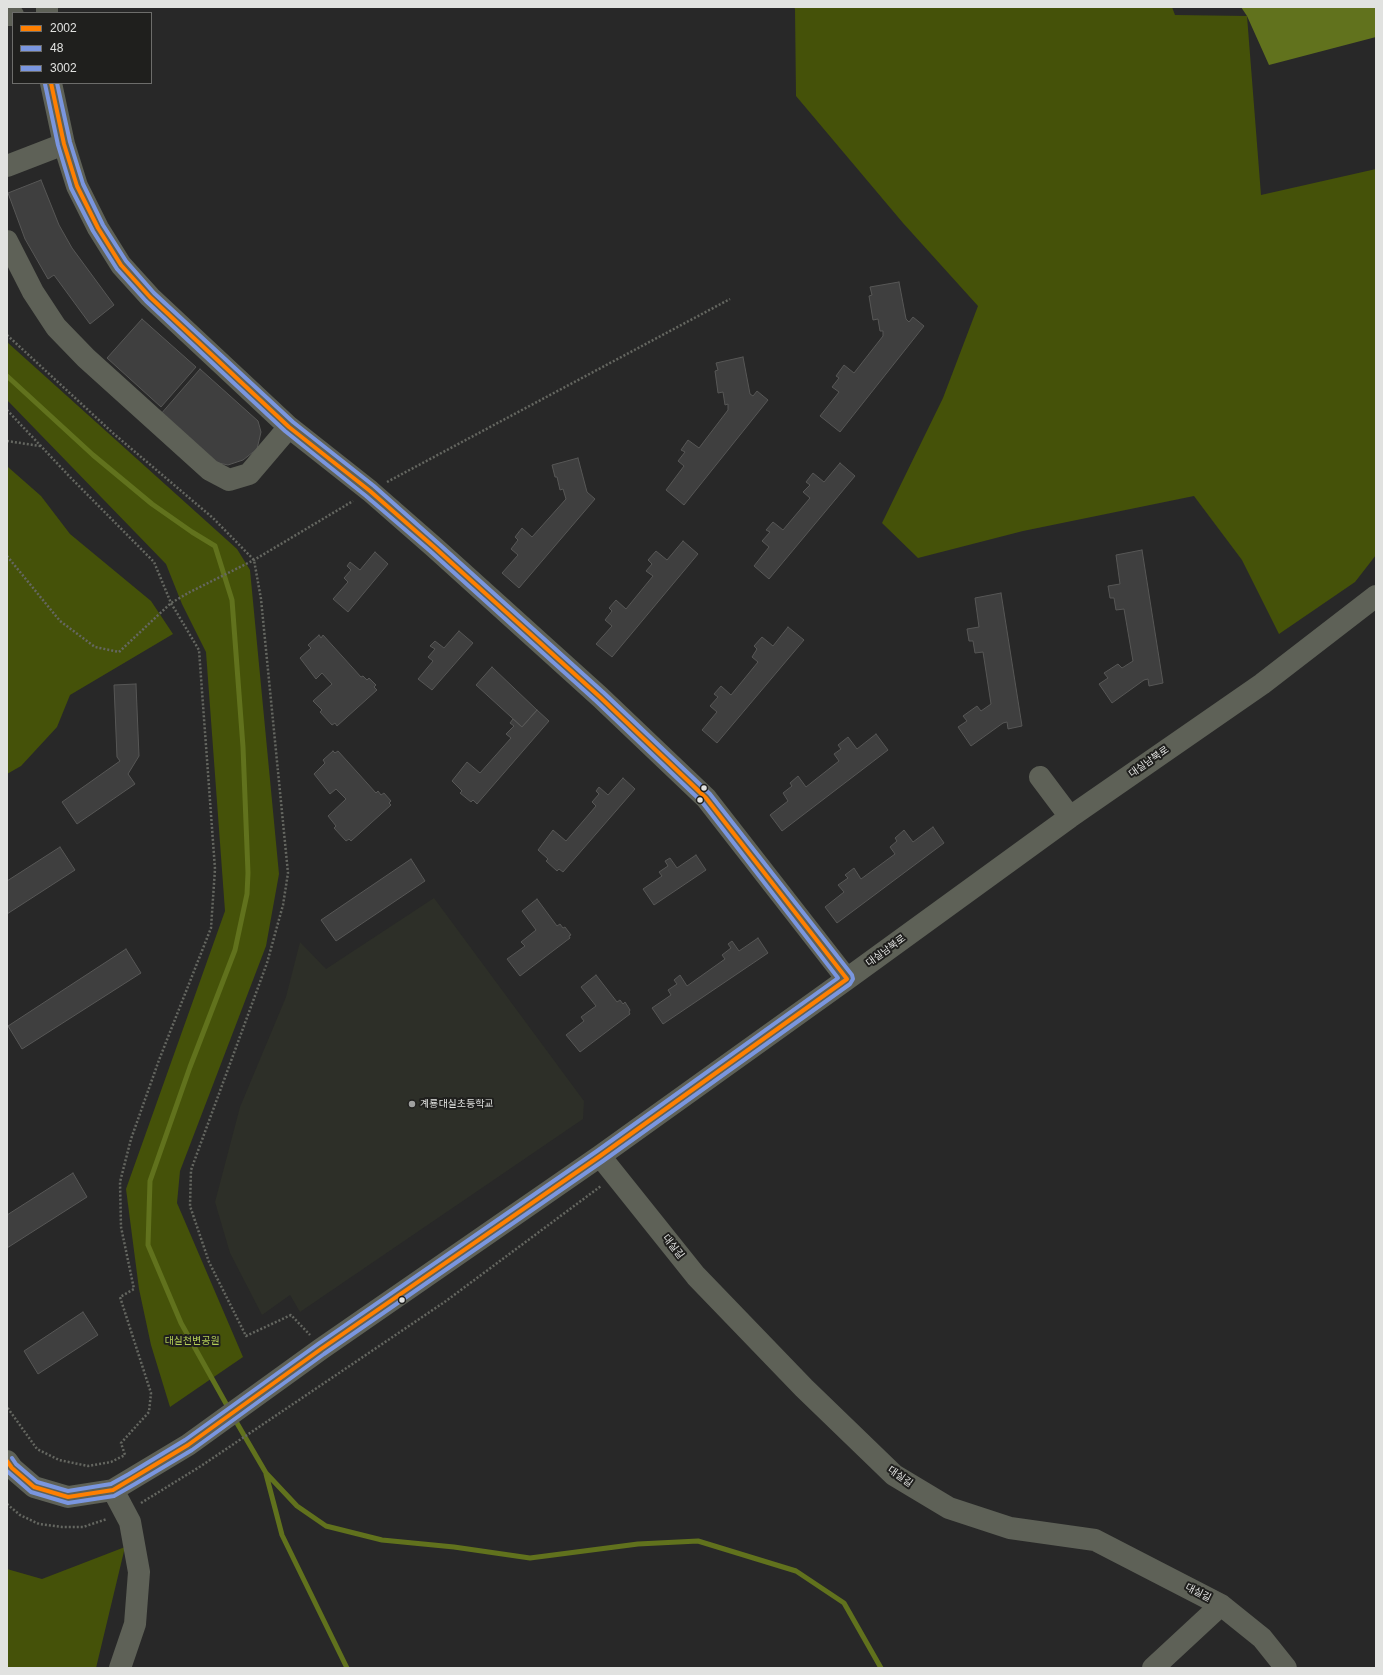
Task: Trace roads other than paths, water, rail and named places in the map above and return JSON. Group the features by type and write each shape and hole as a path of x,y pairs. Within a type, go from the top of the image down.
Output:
{"street":[{"path":"51,84 64,144 77,186 98,228 121,265 150,296 289,427 370,491 600,697 706,798 847,979"},
{"path":"7,166 64,144"},
{"path":"7,241 33,292 56,327 86,358 210,470 229,480 249,474 289,427"},
{"name":"대실남북로","path":"7,1462 34,1487 68,1497 113,1490 188,1445 321,1348 600,1156 1070,817 1262,684 1376,596"},
{"path":"1040,778 1070,817"},
{"name":"대실길","path":"600,1156 696,1276 804,1388 894,1475 949,1508 1010,1528 1095,1540 1221,1605 1262,1638 1286,1668"},
{"path":"113,1490 130,1522 139,1572 135,1624 120,1668"},
{"path":"1153,1668 1221,1605"}],"waterway":[{"path":"7,376 93,455 152,504 215,546 232,600 243,747 248,873 247,894 235,950 190,1067 150,1181 148,1245 181,1323 229,1409"},
{"path":"234,1418 266,1473 297,1506 326,1526 382,1540 454,1547 530,1558 638,1544 698,1541 796,1571 844,1603 881,1668"},
{"path":"266,1474 282,1535 347,1668"}],"place":[{"name":"계룡대실초등학교","path":"412,1104"}],"park label":[{"name":"대실천변공원","path":"192,1341"}]}
